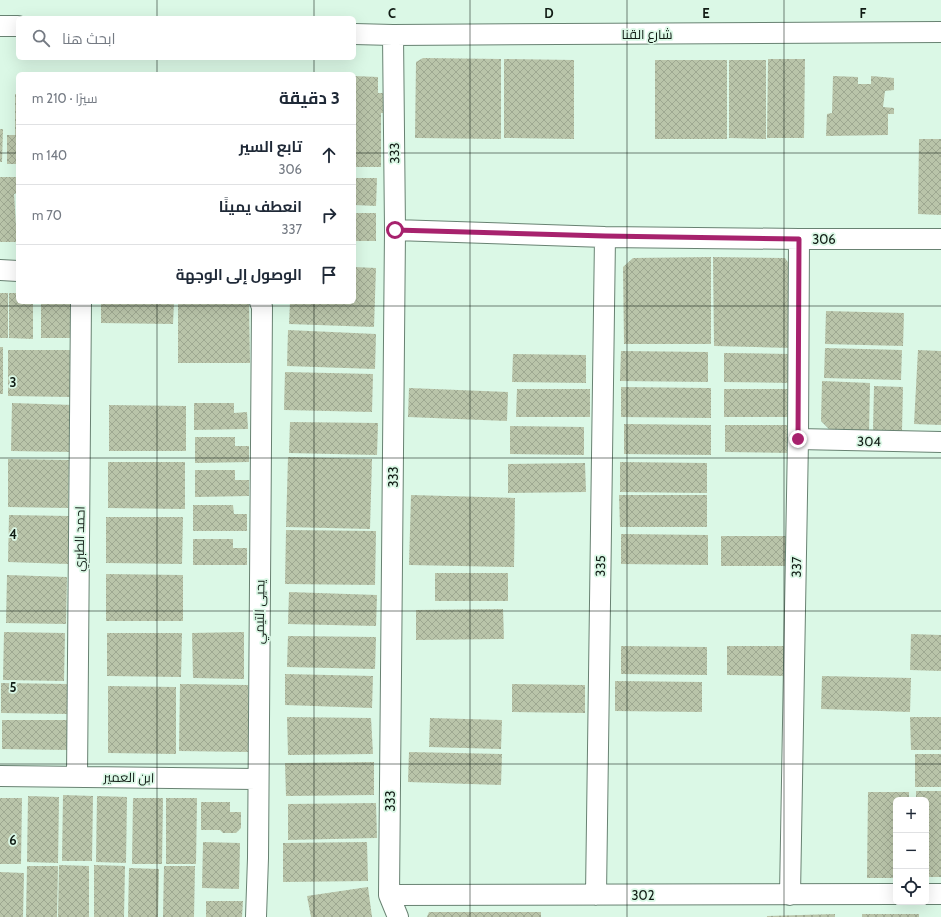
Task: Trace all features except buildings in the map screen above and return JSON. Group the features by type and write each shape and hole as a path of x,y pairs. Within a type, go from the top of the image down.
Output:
{"street":[{"path":"0,26 16,26"},
{"name":"شارع القنا","path":"356,34 941,32"},
{"name":"333","path":"393,35 395,230 389,896 398,917"},
{"name":"306","path":"395,230 605,236 799,239 941,239"},
{"name":"335","path":"596,895 605,236"},
{"name":"337","path":"790,895 798,439 799,239"},
{"path":"0,270 16,271"},
{"name":"احمد الطبري","path":"77,777 82,304"},
{"name":"يحيى التيمي","path":"256,917 258,858 261,304"},
{"name":"304","path":"798,439 941,442"},
{"name":"ابن العمير","path":"0,776 258,779"},
{"name":"302","path":"389,896 893,894"},
{"path":"929,894 941,894"}],"route":[{"path":"395,230 605,236 799,239 798,439"}]}
